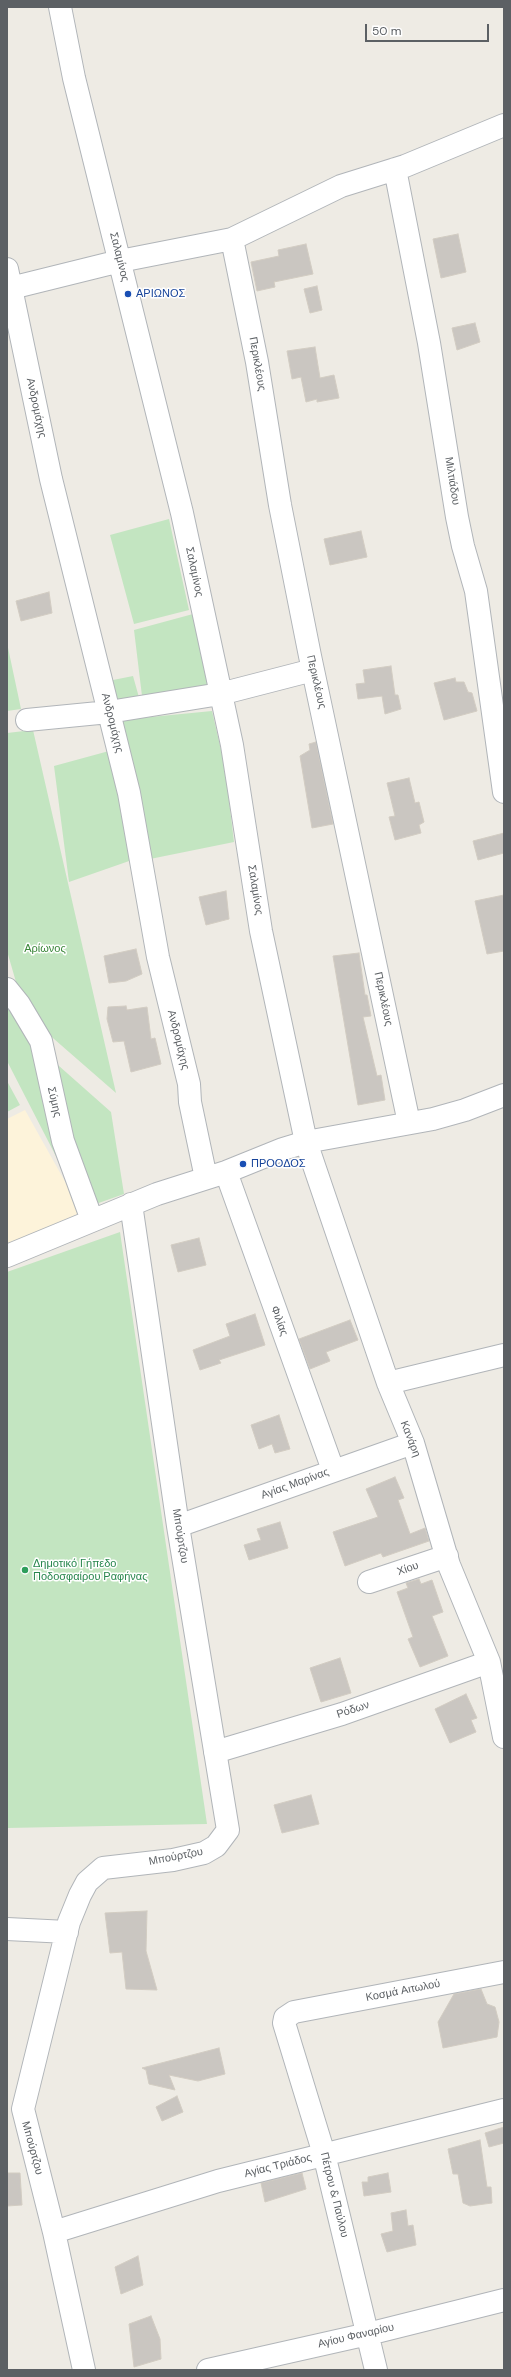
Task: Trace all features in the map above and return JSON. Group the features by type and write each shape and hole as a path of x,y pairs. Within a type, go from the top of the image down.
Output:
{"street":[{"name":"Σαλαμίνος","path":"60,7 74,78 182,513 232,745 263,938 306,1142"},
{"path":"8,282 232,239 341,186 395,169 504,125"},
{"name":"Μιλτιάδου","path":"395,169 429,342 457,517 463,546 476,591 504,792"},
{"name":"Περικλέους","path":"232,239 257,362 280,505 313,670 409,1123"},
{"name":"Ανδρομάχης","path":"8,282 51,479 129,792 158,957 189,1084 190,1102 216,1175"},
{"path":"28,720 109,712 220,694 313,670"},
{"name":"Σύμης","path":"7,989 19,1004 41,1041 63,1141 92,1220"},
{"path":"7,1256 131,1204 306,1142 456,1113 504,1095"},
{"name":"Κανάρη","path":"306,1142 388,1384 413,1443 448,1556 449,1565 489,1662 501,1711 504,1737"},
{"name":"Φιλίας","path":"216,1175 332,1470"},
{"name":"Μπούρτζου","path":"84,2370 54,2232 24,2109 67,1932 80,1895 95,1873 103,1868 173,1860 204,1853 216,1846 228,1830 178,1526 131,1204"},
{"path":"388,1384 504,1356"},
{"name":"Αγίας Μαρίνας","path":"178,1526 332,1470 413,1443"},
{"name":"Χίου","path":"369,1582 448,1556"},
{"name":"Ρόδων","path":"215,1752 350,1711 489,1662"},
{"path":"7,1929 67,1932"},
{"name":"Κοσμά Αιτωλού","path":"303,2010 504,1972"},
{"name":"Πέτρου & Παύλου","path":"303,2010 289,2015 284,2023 324,2154 376,2370"},
{"name":"Αγίας Τριάδος","path":"54,2232 218,2181 504,2110"},
{"name":"Αγίου Φαναρίου","path":"208,2370 368,2334 504,2300"}],"shaded area":[{"path":"25,1110 82,1212 7,1246 7,1119"}],"green space":[{"path":"169,519 189,610 134,624 110,535"},
{"path":"193,614 211,686 142,696 134,630"},
{"path":"7,643 21,709 7,711"},
{"path":"133,676 140,701 113,705 108,681"},
{"path":"212,711 225,767 234,842 150,859 120,720"},
{"name":"Αρίωνος","path":"33,730 116,1093 46,1032 16,982 7,951 7,733"},
{"path":"109,751 132,860 69,882 54,766"},
{"path":"7,1006 35,1042 63,1170 7,1061"},
{"path":"50,1058 111,1112 124,1194 93,1205"},
{"path":"7,1081 20,1105 7,1112"},
{"path":"120,1232 207,1824 7,1828 7,1272"}],"building":[{"path":"458,234 466,272 441,278 433,239"},
{"path":"306,244 313,274 274,282 275,287 257,291 251,262 279,256 278,250"},
{"path":"317,286 322,310 310,313 304,289"},
{"path":"475,323 480,342 457,350 452,328"},
{"path":"315,347 320,378 334,375 339,398 317,402 317,399 306,402 301,377 292,379 287,351"},
{"path":"361,531 367,557 330,565 324,539"},
{"path":"49,592 52,613 21,621 16,601"},
{"path":"391,666 395,695 398,695 401,709 385,714 382,696 358,699 356,684 365,683 363,670"},
{"path":"455,678 456,682 464,682 468,692 472,693 477,711 444,720 434,683"},
{"path":"316,742 333,824 312,828 300,756 310,750 309,744"},
{"path":"409,778 415,803 419,802 424,822 419,825 421,833 395,840 389,817 395,816 387,783"},
{"path":"504,833 504,853 478,860 473,841"},
{"path":"226,891 229,919 206,925 199,897"},
{"path":"504,895 504,951 487,954 475,901"},
{"path":"136,949 142,974 126,981 109,983 104,956"},
{"path":"359,953 365,995 367,995 371,1016 363,1017 377,1076 381,1075 385,1100 358,1105 333,956"},
{"path":"126,1006 127,1010 147,1007 151,1039 155,1038 161,1064 131,1072 124,1041 113,1042 107,1019 108,1007"},
{"path":"199,1238 206,1265 178,1272 171,1245"},
{"path":"255,1314 265,1345 219,1360 221,1363 200,1370 193,1350 230,1336 226,1324"},
{"path":"350,1320 358,1340 326,1352 330,1361 310,1369 299,1339"},
{"path":"279,1415 290,1449 275,1453 272,1444 259,1449 251,1425"},
{"path":"395,1477 404,1498 398,1500 410,1534 425,1528 429,1541 383,1557 381,1553 345,1566 333,1532 378,1517 366,1489"},
{"path":"280,1522 288,1548 249,1560 244,1545 261,1540 257,1529"},
{"path":"419,1579 421,1584 432,1580 443,1612 432,1616 448,1656 420,1667 408,1639 413,1637 397,1592 408,1588 406,1583"},
{"path":"340,1658 351,1693 321,1702 310,1668"},
{"path":"466,1694 477,1718 471,1720 476,1732 450,1743 435,1709"},
{"path":"311,1795 319,1824 282,1833 274,1805"},
{"path":"147,1911 146,1951 157,1990 126,1989 122,1952 110,1953 105,1913"},
{"path":"481,1989 487,2004 495,2007 499,2022 497,2037 443,2048 438,2022 454,1994"},
{"path":"219,2048 225,2074 198,2081 169,2075 175,2090 149,2084 146,2070 142,2068"},
{"path":"177,2096 183,2112 162,2121 156,2107"},
{"path":"504,2127 504,2143 489,2147 485,2133"},
{"path":"480,2140 487,2187 491,2187 492,2203 470,2206 463,2203 458,2174 453,2174 448,2149"},
{"path":"7,2173 20,2173 22,2205 7,2206"},
{"path":"302,2173 306,2189 265,2202 261,2183"},
{"path":"388,2173 391,2192 364,2196 362,2182 368,2182 368,2177"},
{"path":"406,2210 408,2226 413,2225 416,2245 387,2252 381,2234 393,2231 391,2213"},
{"path":"138,2256 143,2285 121,2294 115,2267"},
{"path":"151,2316 160,2339 161,2359 134,2367 129,2324"}],"place":[{"name":"ΑΡΙΩΝΟΣ","path":"128,294"},
{"name":"ΠΡΟΟΔΟΣ","path":"243,1164"},
{"name":"Δημοτικό Γήπεδο Ποδοσφαίρου Ραφήνας","path":"25,1570"}]}
